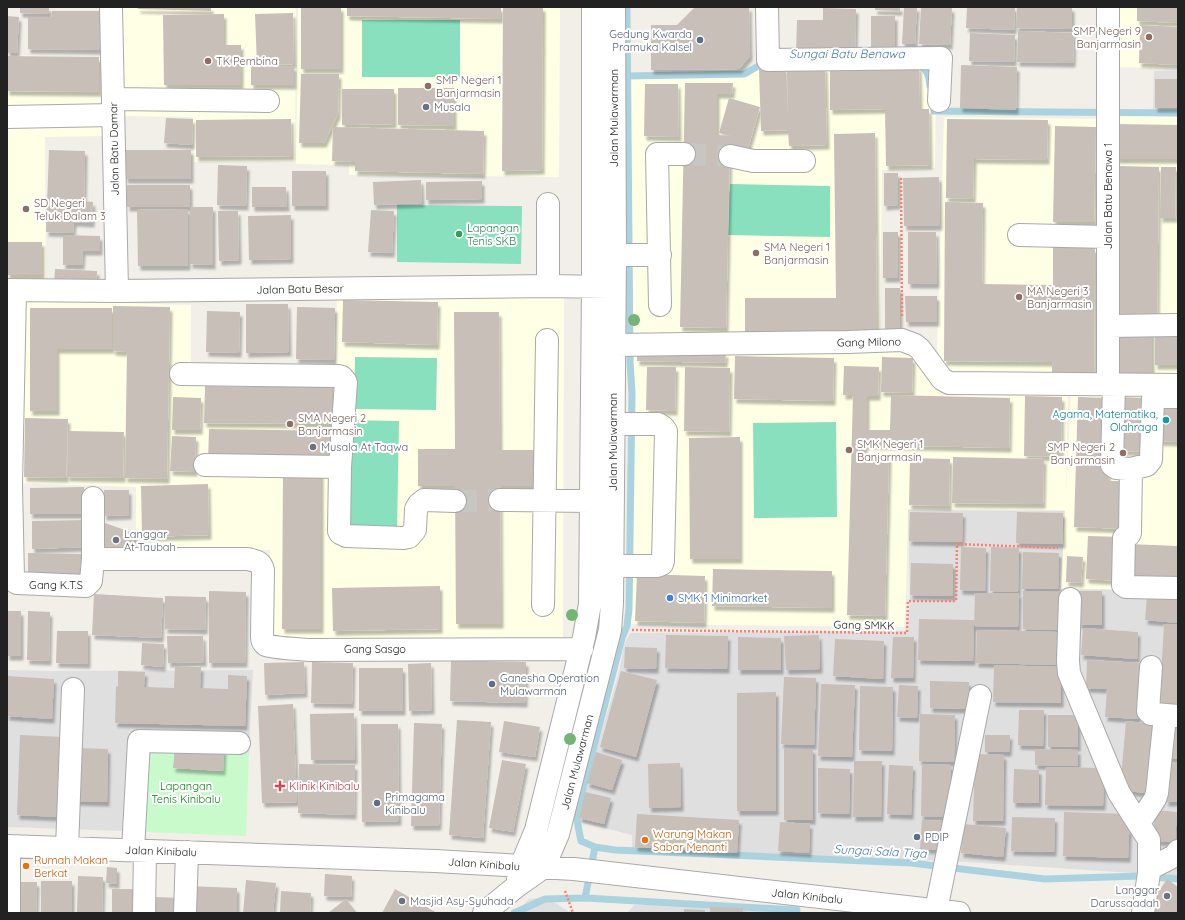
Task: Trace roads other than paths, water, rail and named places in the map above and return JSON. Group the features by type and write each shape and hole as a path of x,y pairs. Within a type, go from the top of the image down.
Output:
{"street":[{"name":"Jalan Batu Damar","path":"110,7 117,291"},
{"name":"Jalan Mulawarman","path":"519,876 536,830 582,649 590,604 593,287 593,7"},
{"name":"Jalan Mulawarman","path":"544,867 558,834 606,652 612,606 624,566 626,424 614,345 614,7"},
{"path":"767,7 768,60 940,58 939,101"},
{"name":"Jalan Batu Benawa 1","path":"1108,7 1108,326 1111,385 1112,465 1116,468 1131,469"},
{"path":"7,117 113,107 268,101"},
{"path":"660,305 658,154 684,154"},
{"path":"730,156 752,161 804,161"},
{"path":"548,204 548,286"},
{"path":"1020,235 1108,237"},
{"path":"615,255 660,256"},
{"name":"Jalan Batu Besar","path":"11,291 548,286 614,287"},
{"name":"Gang K.T.S","path":"11,291 11,485 13,578 14,581 21,584 86,586 91,581 93,559"},
{"path":"1108,326 1178,325"},
{"path":"543,605 547,340"},
{"name":"Gang Milono","path":"614,345 902,340 915,345 920,349 942,379 949,383 1178,385"},
{"path":"750,352 854,353 854,342"},
{"path":"181,374 342,377 346,382 340,467 339,531 343,535 409,537 415,530 416,509 424,500 455,501"},
{"path":"1178,397 1154,396 1151,460 1148,464 1131,469 1130,533 1124,538 1123,585 1125,587 1178,588"},
{"path":"624,566 657,566 662,564 663,561 666,431 662,425 658,424 626,424"},
{"path":"205,465 340,467"},
{"path":"92,498 93,559"},
{"path":"500,500 545,502 590,501"},
{"name":"Gang Sasgo","path":"93,559 248,559 259,562 262,565 263,570 262,637 263,641 267,645 308,650 582,649"},
{"path":"1070,599 1069,673 1119,793 1149,840 1149,871 1144,905"},
{"path":"590,604 612,606"},
{"path":"1138,824 1155,799 1157,793 1171,716 1151,714 1148,712 1151,667"},
{"path":"67,848 73,689"},
{"path":"936,910 980,696"},
{"path":"144,913 139,850 139,741 239,743"},
{"path":"8,846 9,913"},
{"name":"Jalan Kinibalu","path":"8,846 434,861 519,876"},
{"path":"1149,871 1174,856 1178,851"},
{"path":"185,913 187,852"},
{"path":"484,913 519,876 544,867"},
{"name":"Jalan Kinibalu","path":"544,867 580,870 834,906 936,910 959,913"}],"waterway":[{"name":"Sungai Sala Tiga","path":"627,7 630,361 632,393 629,609 627,626 622,638 576,815 581,841 595,847 615,850 911,863 1045,879 1141,876 1178,879"},
{"name":"Sungai Batu Benawa","path":"627,76 744,74 762,64 766,64"},
{"name":"Sungai Batu Benawa","path":"916,64 923,67 927,72 930,86"},
{"name":"Sungai Batu Benawa","path":"933,102 934,111 1178,113"},
{"path":"585,898 595,847"},
{"path":"514,913 545,899 585,898 797,910"}],"tunnel":[{"path":"684,154 730,156"},
{"path":"455,501 500,500"}],"place":[{"name":"SMP Negeri 9 Banjarmasin","path":"1149,37"},
{"name":"Gedung Kwarda Pramuka Kalsel","path":"700,40"},
{"name":"TK Pembina","path":"208,61"},
{"name":"SMP Negeri 1 Banjarmasin","path":"428,86"},
{"name":"Musala","path":"426,107"},
{"name":"SD Negeri Teluk Dalam 3","path":"26,209"},
{"name":"Lapangan Tenis SKB","path":"459,234"},
{"name":"SMA Negeri 1 Banjarmasin","path":"756,253"},
{"name":"MA Negeri 3 Banjarmasin","path":"1019,297"},
{"name":"Agama, Matematika, Olahraga","path":"1166,420"},
{"name":"SMA Negeri 2 Banjarmasin","path":"290,424"},
{"name":"Musala At Taqwa","path":"313,447"},
{"name":"SMK Negeri 1 Banjarmasin","path":"849,450"},
{"name":"SMP Negeri 2 Banjarmasin","path":"1123,453"},
{"name":"Langgar At Taubah","path":"116,540"},
{"name":"SMK 1 Minimarket","path":"670,598"},
{"name":"Ganesha Operation Mulawarman","path":"492,684"},
{"name":"Klinik Kinibalu","path":"280,786"},
{"name":"Primagama Kinibalu","path":"377,803"},
{"name":"PDIP","path":"917,837"},
{"name":"Warung Makan Sabar Menanti","path":"645,840"},
{"name":"Rumah Makan Berkat","path":"26,866"},
{"name":"Langgar Darussaadah","path":"1167,896"},
{"name":"Masjid Asy-Syuhada","path":"402,901"}],"park label":[{"name":"Lapangan Tenis Kinibalu","path":"186,792"}]}
